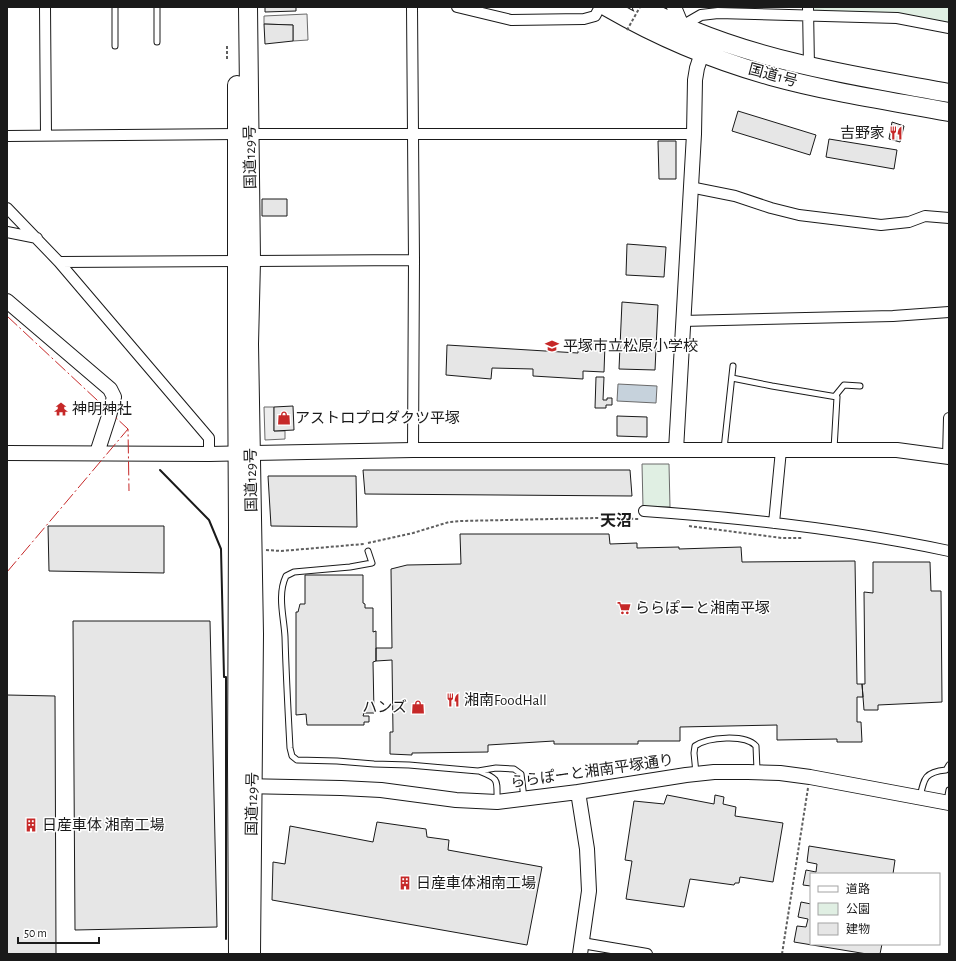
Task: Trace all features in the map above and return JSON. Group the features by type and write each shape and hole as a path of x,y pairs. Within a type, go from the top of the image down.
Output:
{"highway":[{"name":"国道129号","path":"238,7 244,134"},
{"name":"国道129号","path":"238,954 245,786 254,634 244,453 244,134 248,7"},
{"name":"国道1号","path":"606,7 671,22 697,57 808,85 949,112"},
{"name":"国道1号","path":"641,7 671,22 714,39 762,55 809,67 949,93"},
{"name":"国道129号","path":"245,786 252,954"}],"street":[{"path":"45,7 46,135"},
{"path":"412,7 414,134 413,450"},
{"path":"457,7 511,20 584,19 595,16 600,7"},
{"path":"808,12 809,67"},
{"path":"697,57 671,22 701,15 718,13 808,12 897,18 949,28"},
{"path":"676,450 697,57 714,39"},
{"path":"7,136 244,134 694,134"},
{"path":"690,187 734,196 798,215 881,225 909,222 925,216 949,218"},
{"path":"7,208 59,262 209,438 210,454"},
{"path":"7,232 37,238"},
{"path":"59,262 414,260"},
{"path":"7,301 110,388 114,397 97,453"},
{"path":"682,321 893,316 949,312"},
{"path":"7,453 210,454 413,450 897,450 948,457 949,418"},
{"path":"774,523 781,450"},
{"path":"644,515 704,515 774,523 901,541 949,550"},
{"name":"ららぽーと湘南平塚通り","path":"245,786 381,790 456,800 497,802 578,792 696,774 714,772 757,772 810,777 920,798 948,799"},
{"path":"578,792 587,849 588,892 581,949 647,954"}],"lane":[{"path":"115,7 115,46"},
{"path":"157,7 157,42"},
{"path":"724,450 733,366"},
{"path":"732,378 835,396"},
{"path":"835,396 844,385 860,386"},
{"path":"834,450 837,397 835,396"},
{"path":"368,551 372,563 350,567 294,572 286,576 283,582 281,603 284,626 290,748 292,756 297,760 409,765 478,771 496,768 514,769 521,774 524,799"},
{"path":"696,774 694,753 695,746 711,740 742,738 752,742 756,746 757,772"},
{"path":"920,798 924,780 934,771 946,770 949,765"},
{"path":"478,771 494,777 497,782 497,802"}],"path":[{"path":"627,30 641,7"},
{"path":"228,46 228,60"},
{"path":"262,550 281,551 365,544 412,533 449,522 597,518 644,515"},
{"path":"686,526 782,538 806,538"},
{"path":"782,954 808,785"}],"green space":[{"path":"808,7 949,7 949,27 808,16"},
{"path":"642,464 669,464 670,507 643,507"}],"shaded area":[{"path":"307,14 308,40 293,41 293,25 264,24 264,16"},
{"path":"618,384 657,386 656,403 617,401"},
{"path":"264,407 274,407 274,431 285,431 285,439 265,440"}],"building":[{"path":"265,7 296,7 296,11 265,12"},
{"path":"264,24 293,25 293,41 265,44"},
{"path":"738,111 816,135 810,155 732,131"},
{"path":"892,122 904,126 900,142 889,139"},
{"path":"829,139 897,150 894,169 826,157"},
{"path":"658,141 676,141 676,179 659,179"},
{"path":"262,199 287,199 287,216 262,216"},
{"path":"627,244 666,247 664,277 626,275"},
{"path":"622,302 658,305 655,370 619,369"},
{"path":"578,341 605,344 604,372 583,371 583,379 533,376 533,369 492,368 491,379 446,375 447,345 578,353"},
{"path":"596,377 604,377 603,400 612,398 612,405 606,405 606,408 595,408"},
{"name":"アストロプロダクツ平塚","path":"293,406 294,430 274,431 274,407"},
{"path":"617,416 647,417 647,437 617,436"},
{"path":"363,470 630,470 632,496 365,494"},
{"path":"268,476 356,476 357,527 271,526"},
{"path":"48,526 164,526 164,573 49,571"},
{"name":"ららぽーと湘南平塚","path":"460,534 609,534 610,544 637,543 637,548 679,547 679,549 741,547 742,562 855,561 857,684 862,684 863,697 857,697 857,722 861,722 862,742 837,742 837,739 777,740 777,725 680,727 680,741 638,741 638,744 554,744 554,741 488,745 488,752 412,753 412,755 390,754 390,732 393,732 392,660 376,661 376,648 392,648 391,569 407,565 461,564"},
{"path":"873,562 930,562 931,591 941,591 942,702 878,705 878,710 864,710 862,684 865,684 864,592 873,593"},
{"path":"305,575 363,575 363,603 365,604 365,608 373,608 373,632 376,631 376,661 373,662 374,713 364,713 363,716 369,716 369,722 364,722 364,725 307,725 306,714 296,715 296,612 298,612 300,604 305,604"},
{"path":"73,621 210,621 217,927 75,930"},
{"name":"日産車体 湘南工場","path":"7,695 55,696 56,954 7,954"},
{"path":"667,795 714,804 715,795 724,797 723,804 736,807 735,816 783,823 773,882 740,877 739,883 735,883 734,885 690,879 684,907 626,899 632,861 625,860 634,801 664,804"},
{"name":"日産車体湘南工場","path":"377,822 426,829 427,837 449,840 448,850 542,867 527,945 272,900 273,862 285,864 290,826 373,842"},
{"path":"809,846 895,860 893,873 810,873 810,886 803,885 806,870 816,872 817,864 807,862"},
{"path":"801,902 810,904 810,945 794,942 797,926 806,927 808,919 798,917"},
{"path":"812,945 882,945 880,954 867,954"}],"wall":[{"path":"160,470 209,520 221,549 224,677 226,677 226,939"}],"power":[{"path":"7,316 128,429 129,491"},
{"path":"7,572 128,429"}],"place":[{"name":"吉野家","path":"896,133"},
{"name":"平塚市立松原小学校","path":"552,346"},
{"name":"神明神社","path":"61,409"},
{"name":"アストロプロダクツ平塚","path":"284,418"},
{"name":"ららぽーと湘南平塚","path":"624,608"},
{"name":"湘南FoodHall","path":"453,700"},
{"name":"ハンズ","path":"418,707"},
{"name":"日産車体 湘南工場","path":"31,825"},
{"name":"日産車体湘南工場","path":"405,883"}],"district":[{"name":"天沼","path":"616,520"}]}
